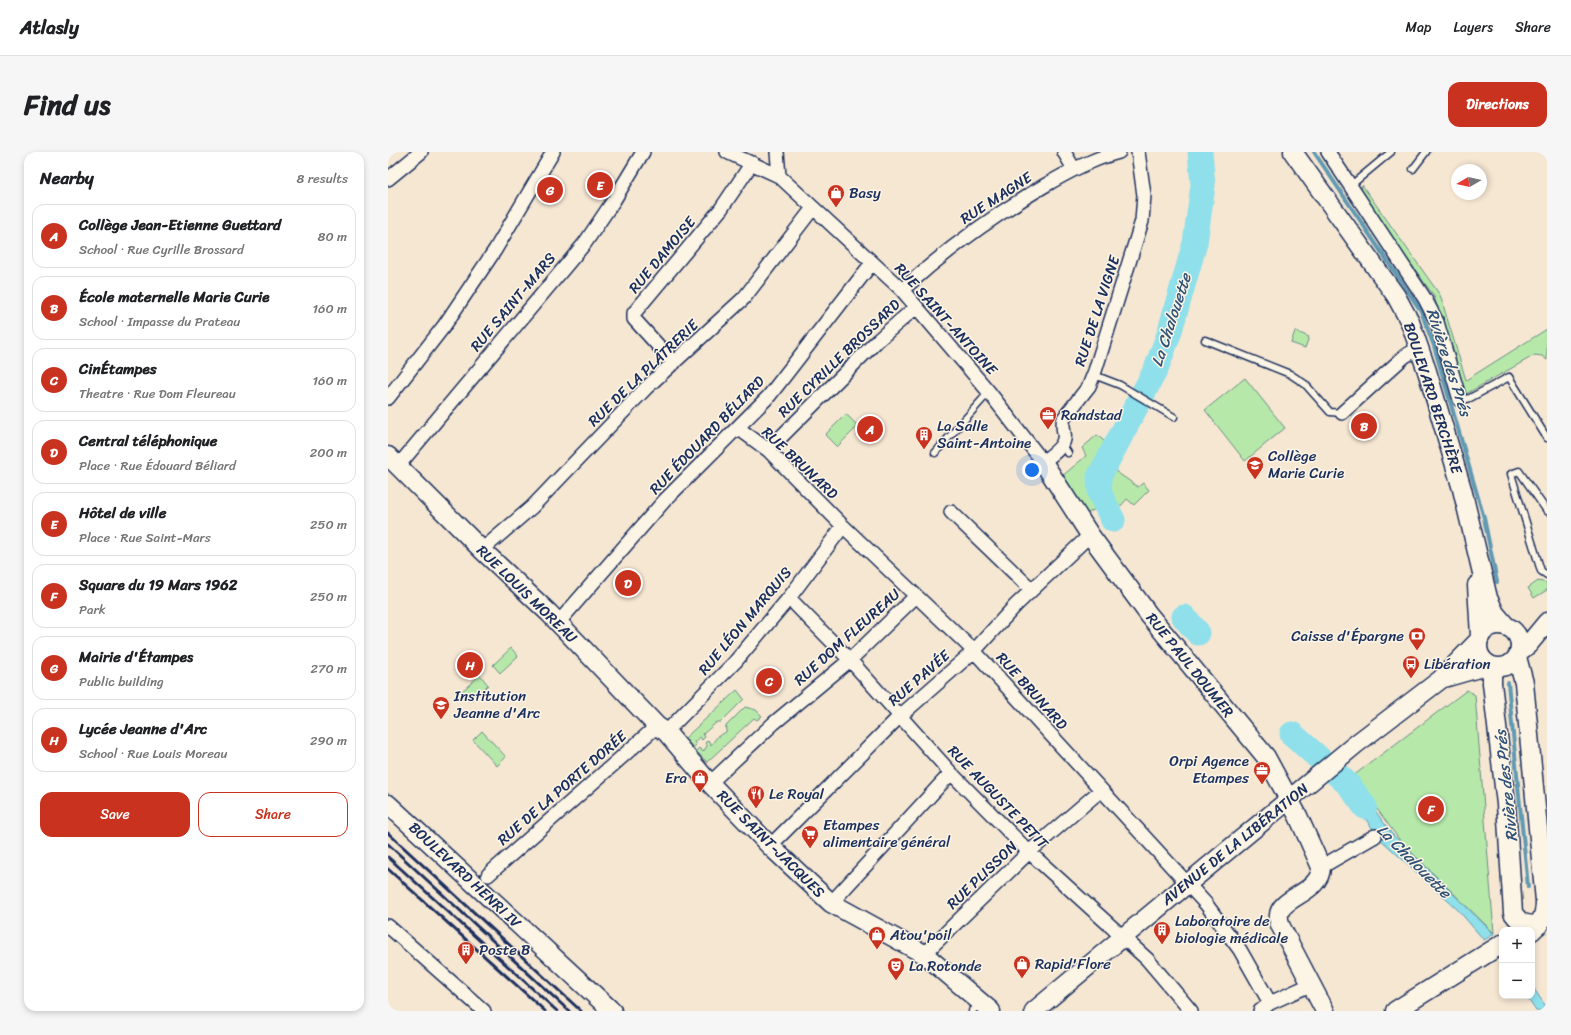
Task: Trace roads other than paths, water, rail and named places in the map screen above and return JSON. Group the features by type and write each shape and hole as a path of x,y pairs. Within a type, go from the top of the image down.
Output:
{"main road":[{"name":"BOULEVARD BERCHÈRE","path":"1293,152 1396,296 1410,322 1462,489 1488,598 1495,613 1509,629"},
{"name":"RUE LOUIS MOREAU","path":"393,461 558,623 661,729 710,783"},
{"name":"RUE PAUL DOUMER","path":"1043,462 1090,535 1168,639 1266,758 1289,800 1321,871"},
{"name":"BOULEVARD BERCHÈRE","path":"1472,534 1479,639"},
{"path":"1509,629 1546,622"},
{"path":"1491,672 1509,665 1528,645 1546,622"},
{"path":"1509,927 1513,913 1506,804 1491,672 1480,655 1479,639 1490,627 1499,625 1509,629 1518,640 1518,654 1524,683 1545,901 1541,921 1527,925 1520,922 1513,913"},
{"name":"AVENUE DE LA LIBÉRATION","path":"1034,1011 1122,936 1325,769 1440,680 1479,639"},
{"name":"AVENUE DE LA LIBÉRATION","path":"1440,680 1466,672 1479,674 1491,672"},
{"name":"RUE SAINT-JACQUES","path":"710,783 770,846 831,903 924,954 982,1008"},
{"name":"BOULEVARD HENRI IV","path":"388,804 612,1011"},
{"path":"1321,871 1315,883 1282,908 1278,915 1280,925 1325,1011"},
{"path":"1395,1011 1499,945"}],"street":[{"path":"388,179 421,152"},
{"path":"388,398 444,326 496,250 553,152"},
{"name":"RUE SAINT-MARS","path":"393,461 585,243 614,200 643,152"},
{"name":"RUE SAINT-ANTOINE","path":"726,152 779,176 902,290 989,392 1043,462"},
{"path":"778,152 779,176"},
{"path":"1064,152 1074,169"},
{"name":"RUE MAGNE","path":"902,290 938,258 971,232 1007,208 1074,169 1119,152"},
{"name":"RUE DE LA VIGNE","path":"1043,462 1066,449 1065,434 1062,424 1064,418 1089,386 1094,375 1142,221 1144,195 1138,152"},
{"path":"1328,152 1425,299 1437,322 1460,400"},
{"name":"RUE DAMOISE","path":"674,363 634,319 634,313 721,209 752,163"},
{"name":"RUE DE LA PLÂTRERIE","path":"482,550 532,507 647,387 744,298 813,208"},
{"name":"RUE ÉDOUARD BÉLIARD","path":"558,623 665,500 769,396 872,263"},
{"name":"RUE CYRILLE BROSSARD","path":"768,450 877,341 916,307"},
{"path":"1342,413 1405,356 1419,348"},
{"name":"RUE BRUNARD","path":"738,428 768,450 843,526 974,651 1187,883 1227,930 1240,950 1265,1007"},
{"path":"951,512 1032,590"},
{"name":"RUE LÉON MARQUIS","path":"661,729 735,662 789,598 843,526"},
{"name":"RUE PAVÉE","path":"770,846 899,716 974,651 1032,590 1090,535"},
{"name":"RUE DOM FLEUREAU","path":"710,783 774,723 850,660 916,596"},
{"name":"RUE AUGUSTE PETIT","path":"789,598 850,660 951,773 1029,852 1147,959 1191,1011"},
{"name":"RUE DE LA PORTE DORÉE","path":"488,875 661,729"},
{"path":"831,903 951,773"},
{"name":"RUE PLISSON","path":"924,954 1029,852 1101,790"},
{"path":"1321,871 1376,836"},
{"path":"388,926 484,1011"},
{"path":"1265,1007 1312,984"}],"lane":[{"path":"1350,186 1392,152"},
{"path":"1413,169 1426,152"},
{"path":"1205,340 1290,374 1305,384 1330,412 1342,413"},
{"path":"1094,375 1132,391 1174,417"},
{"path":"1460,400 1470,398 1509,377 1547,438"},
{"path":"935,453 989,392"},
{"path":"1547,511 1519,471 1511,474 1540,571 1547,575"}],"water":[{"path":"1350,776 1392,834 1494,934 1484,940 1458,910 1379,838 1341,784"},
{"path":"1535,990 1547,1008 1547,1011 1536,1011 1528,999 1535,999"}],"waterway":[{"name":"La Chalouette","path":"1113,520 1100,494 1099,477 1156,369 1169,334 1195,243 1203,185 1200,152"},
{"name":"Rivière des Prés","path":"1314,152 1421,311 1434,346 1484,518 1497,582"},
{"name":"La Chalouette","path":"1184,617 1198,633"},
{"name":"Rivière des Prés","path":"1508,683 1528,887"},
{"name":"La Chalouette","path":"1292,734 1349,785 1365,807"}],"railway":[{"path":"388,833 581,1011"},
{"path":"388,844 569,1011"},
{"path":"388,857 557,1011"},
{"path":"388,869 545,1011"}],"place":[{"name":"Hôtel de ville","path":"600,185"},
{"name":"Mairie d'Étampes","path":"550,190"},
{"name":"Basy","path":"836,208"},
{"name":"École maternelle Marie Curie","path":"1364,426"},
{"name":"Collège Jean-Etienne Guettard","path":"870,429"},
{"name":"Randstad","path":"1048,430"},
{"name":"La Salle Saint-Antoine","path":"924,450"},
{"name":"Collège Marie Curie","path":"1255,480"},
{"name":"Central téléphonique","path":"628,583"},
{"name":"Caisse d'Épargne","path":"1417,651"},
{"name":"Lycée Jeanne d'Arc","path":"470,665"},
{"name":"Libération","path":"1411,679"},
{"name":"CinÉtampes","path":"769,681"},
{"name":"Institution Jeanne d'Arc","path":"441,720"},
{"name":"Orpi Agence Etampes","path":"1262,785"},
{"name":"Era","path":"700,793"},
{"name":"Le Royal","path":"756,809"},
{"name":"Square du 19 Mars 1962","path":"1431,809"},
{"name":"Etampes alimentaire général","path":"810,849"},
{"name":"Laboratoire de biologie médicale","path":"1162,945"},
{"name":"Atou'poil","path":"877,950"},
{"name":"Poste B","path":"466,965"},
{"name":"Rapid'Flore","path":"1022,979"},
{"name":"La Rotonde","path":"896,981"}]}
